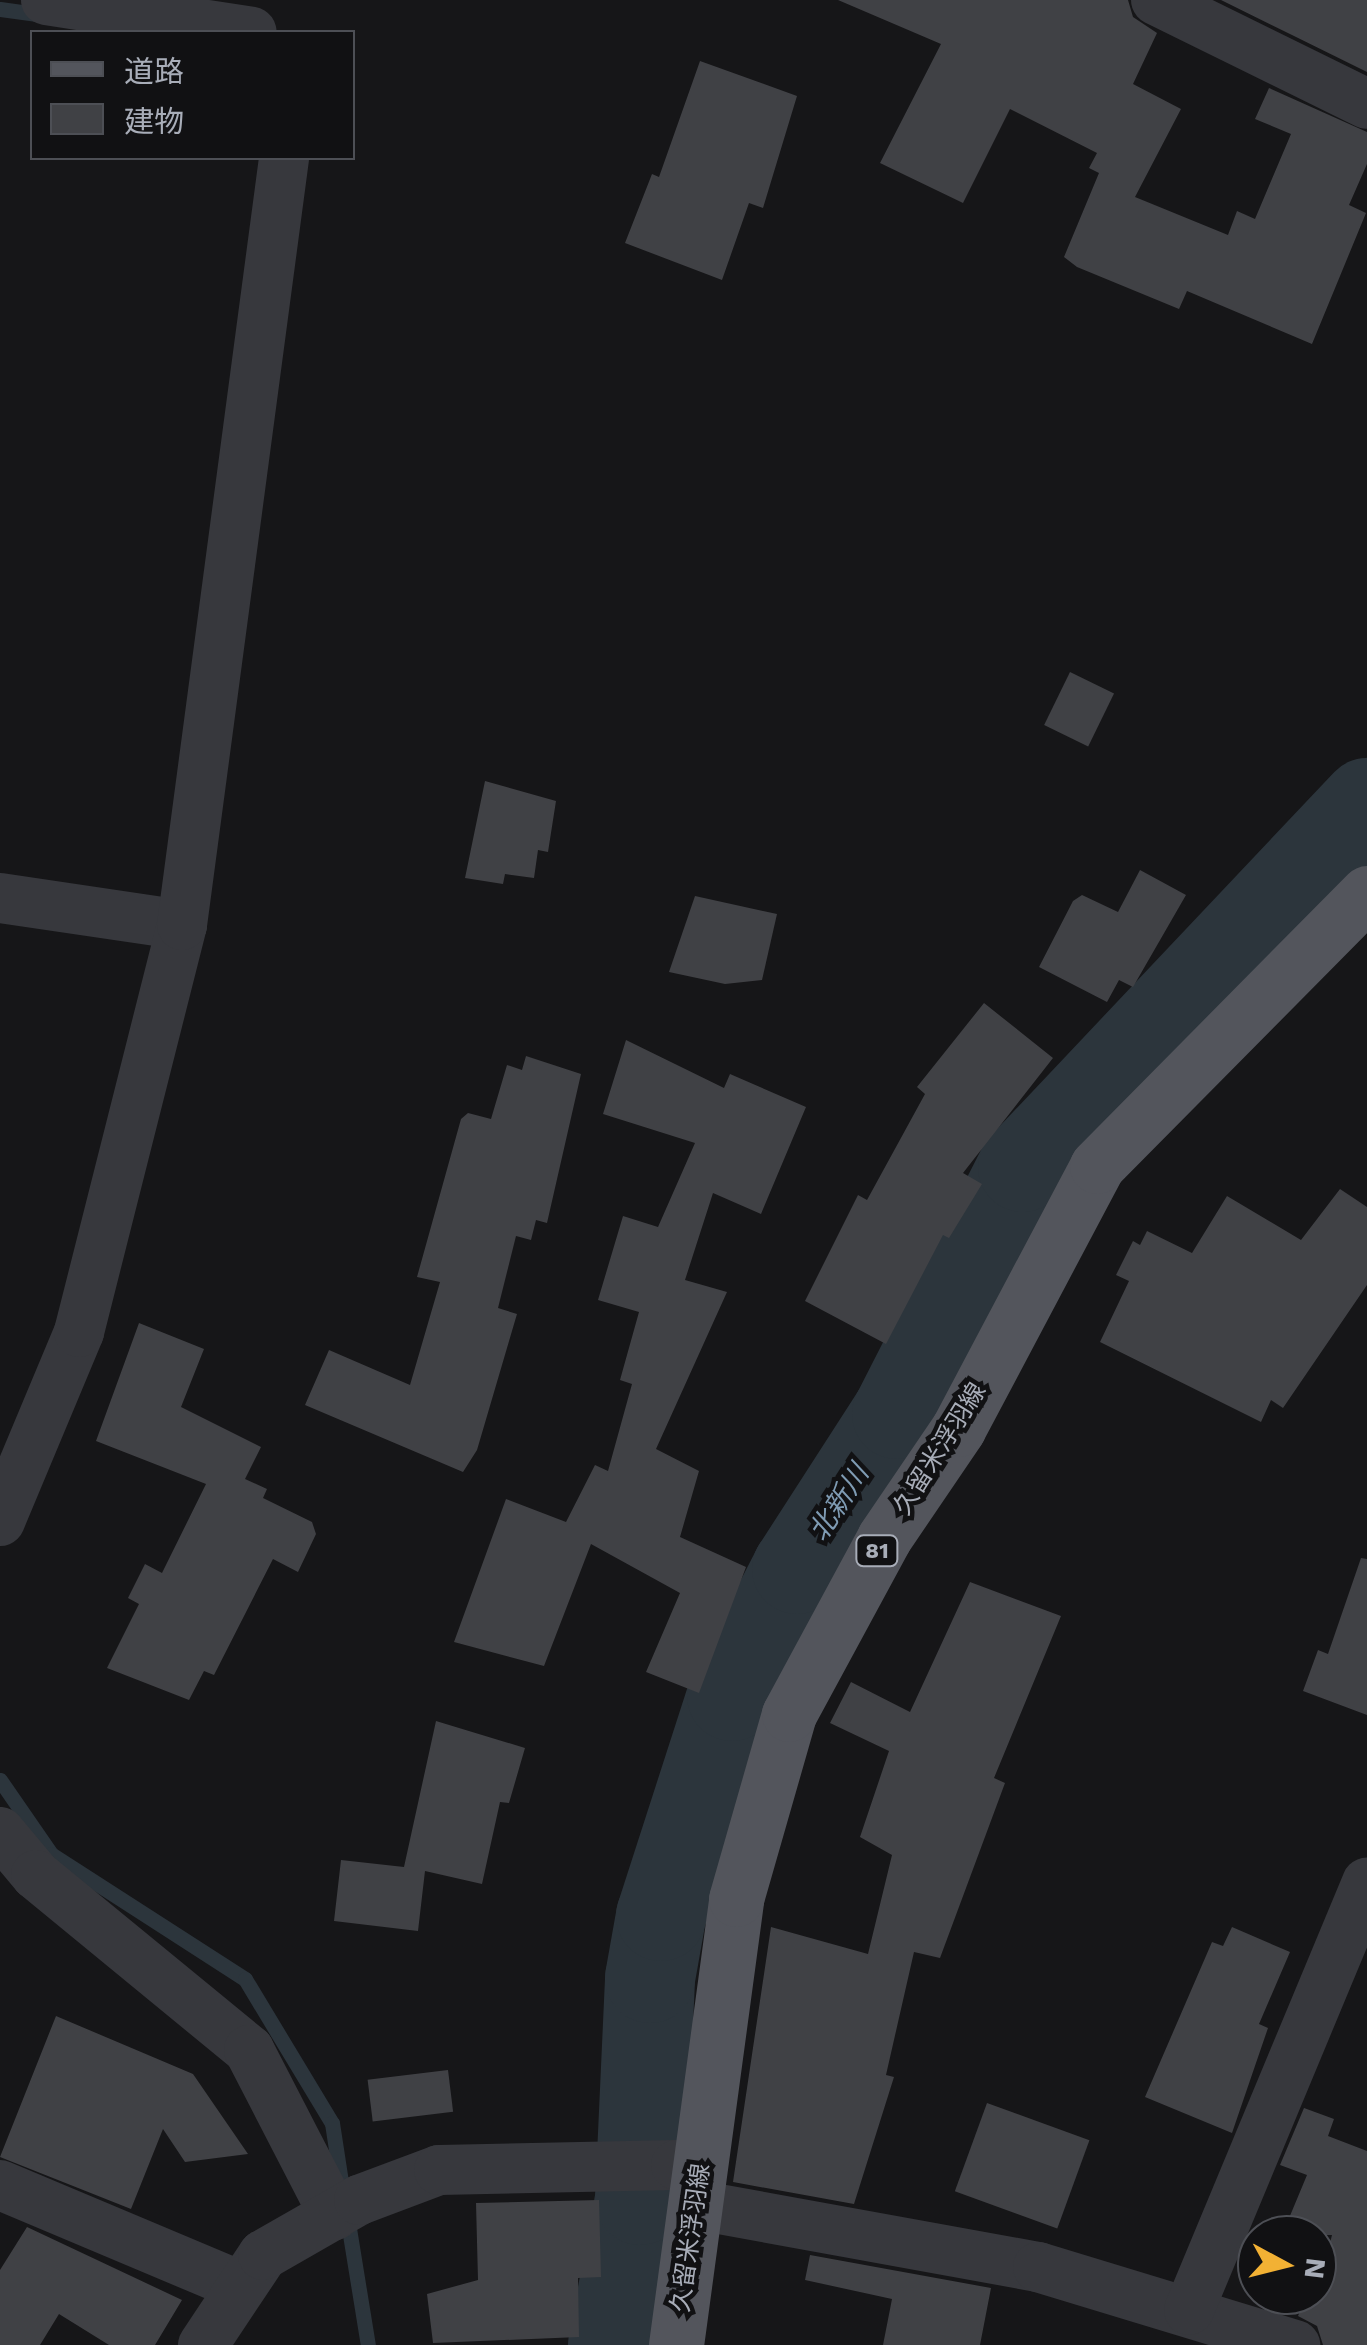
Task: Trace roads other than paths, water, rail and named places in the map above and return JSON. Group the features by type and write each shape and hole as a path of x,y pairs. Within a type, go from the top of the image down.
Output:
{"main road":[{"name":"久留米浮羽線","path":"676,2345 692,2182 736,1898 789,1714 884,1538 958,1430 1098,1166 1367,894"}],"street":[{"path":"46,0 239,30"},
{"path":"1156,0 1367,104"},
{"path":"0,1521 80,1332 182,924 284,160"},
{"path":"0,898 182,924"},
{"path":"0,1832 36,1875 249,2050 361,2201"},
{"path":"1189,2310 1367,1883"},
{"path":"204,2345 263,2255 361,2201 438,2170 598,2164 692,2182 1038,2268 1189,2310 1295,2345"},
{"path":"0,2185 240,2286"}],"waterway":[{"path":"0,9 43,15"},
{"name":"北新川","path":"613,2345 640,2200 650,1978 661,1916 732,1696 797,1569 897,1414 1023,1167 1367,803"},
{"path":"0,1780 51,1854 245,1979 332,2123 342,2188"},
{"path":"347,2216 368,2345"}]}
